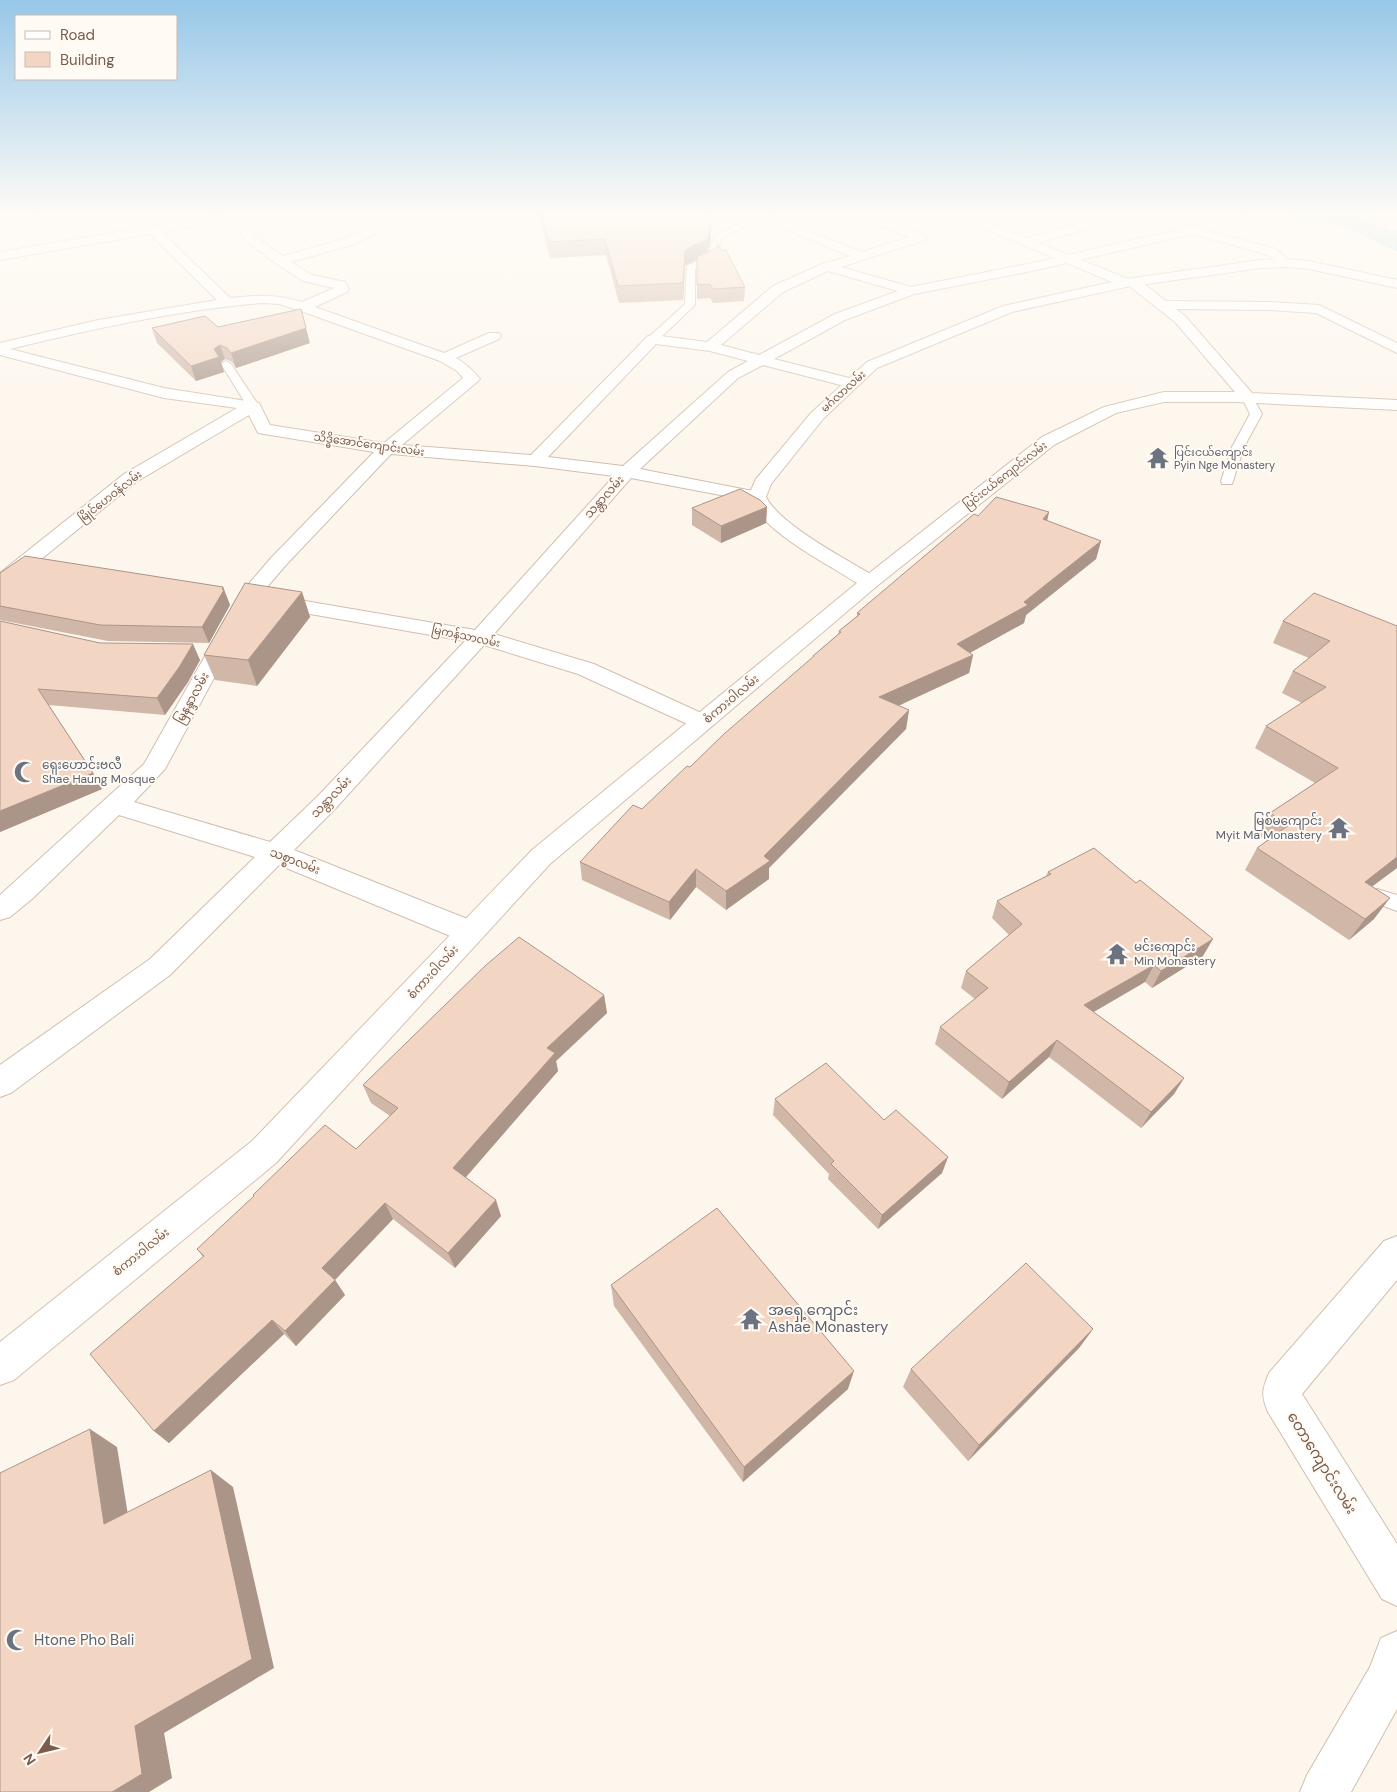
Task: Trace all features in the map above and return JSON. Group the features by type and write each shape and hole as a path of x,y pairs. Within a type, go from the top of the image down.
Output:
{"street":[{"path":"221,297 227,302"},
{"path":"303,307 325,297"},
{"path":"710,347 769,297"},
{"name":"သန္တာလမ်း","path":"0,1082 160,967 326,803 480,636 626,472 733,374 840,317 896,297"},
{"name":"မင်္ဂလာလမ်း","path":"756,496 762,482 817,416 872,365 1008,308 1061,297"},
{"path":"1151,297 1180,318 1248,398"},
{"path":"0,347 98,324 227,302 262,299 280,300 303,307 445,358 494,336"},
{"path":"1163,305 1270,306 1319,309 1397,349"},
{"path":"535,461 653,340 710,347 852,383"},
{"path":"0,351 164,393 254,406"},
{"name":"မြနန္ဒာလမ်း","path":"0,910 22,892 153,769 207,652 237,596 278,562 386,449 472,380 462,368 445,358"},
{"name":"ပြင်းငယ်ကျောင်းလမ်း","path":"870,582 1048,440 1110,410 1164,397 1248,398 1397,405"},
{"name":"သိဒ္ဓိအောင်ကျောင်းလမ်း","path":"254,406 264,429 386,449 535,461 626,472 756,496"},
{"name":"မြိုင်ဟေဝန်လမ်း","path":"0,583 37,564 130,478 254,406"},
{"path":"756,496 762,507 789,531 870,582"},
{"name":"စံကားဝါလမ်း","path":"0,1366 264,1152 541,857 870,582"},
{"name":"မြကန်သာလမ်း","path":"237,596 480,636 586,669 702,722"},
{"name":"သစ္စာလမ်း","path":"115,804 275,853 470,932"},
{"name":"တောကျောင်းလမ်း","path":"1397,1253 1283,1387 1282,1398 1397,1584"},
{"path":"1324,1792 1389,1678 1397,1654"}],"lane":[{"path":"653,340 690,305 690,297"},
{"path":"226,364 254,406"},
{"path":"1228,481 1238,447 1256,414 1248,398"},
{"path":"1377,896 1397,903"}],"building":[{"path":"301,309 306,328 231,353 227,348 220,345 214,349 219,357 191,366 152,328 205,316 218,327"},
{"path":"740,489 760,500 767,507 721,526 692,508"},
{"path":"996,497 1049,512 1043,519 1101,541 1024,602 1028,605 957,644 973,655 879,697 909,710 764,856 770,861 726,891 696,869 669,902 580,862 633,805 642,809 687,766 690,767 724,734 841,632 839,631 860,614 857,613 974,514 978,516"},
{"path":"25,556 223,587 222,589 224,590 202,627 100,625 0,606 0,573"},
{"path":"245,583 302,592 248,660 204,655"},
{"path":"1314,593 1397,626 1397,857 1365,882 1390,898 1365,919 1257,848 1289,825 1270,813 1338,768 1266,726 1326,687 1293,671 1330,641 1283,621"},
{"path":"0,621 100,643 193,644 157,698 38,689 93,773 0,811"},
{"path":"1094,848 1136,883 1140,880 1213,939 1161,971 1154,965 1084,1005 1184,1078 1151,1112 1057,1040 1009,1082 940,1027 988,988 966,971 1022,924 997,901 1051,874 1048,872"},
{"path":"519,937 604,995 547,1048 555,1053 453,1168 496,1200 448,1253 385,1203 322,1268 335,1280 285,1331 272,1320 154,1431 90,1354 204,1256 197,1249 254,1196 325,1125 356,1149 398,1108 363,1085 485,966"},
{"path":"826,1063 884,1120 896,1110 948,1157 882,1215 831,1164 834,1161 775,1099"},
{"path":"717,1208 854,1371 744,1467 611,1285"},
{"path":"1026,1263 1093,1329 979,1445 911,1369"},
{"path":"90,1429 104,1524 211,1470 252,1659 135,1726 142,1774 112,1792 0,1792 0,1473"}],"place":[{"name":"ပြင်းငယ်ကျောင်း Pyin Nge Monastery","path":"1158,458"},
{"name":"ရှေးဟောင်းဗလီ Shae Haung Mosque","path":"25,772"},
{"name":"မြစ်မကျောင်း Myit Ma Monastery","path":"1339,828"},
{"name":"မင်းကျောင်း Min Monastery","path":"1117,954"},
{"name":"အရှေ့ကျောင်း Ashae Monastery","path":"751,1319"},
{"name":"Htone Pho Bali","path":"17,1640"}]}
